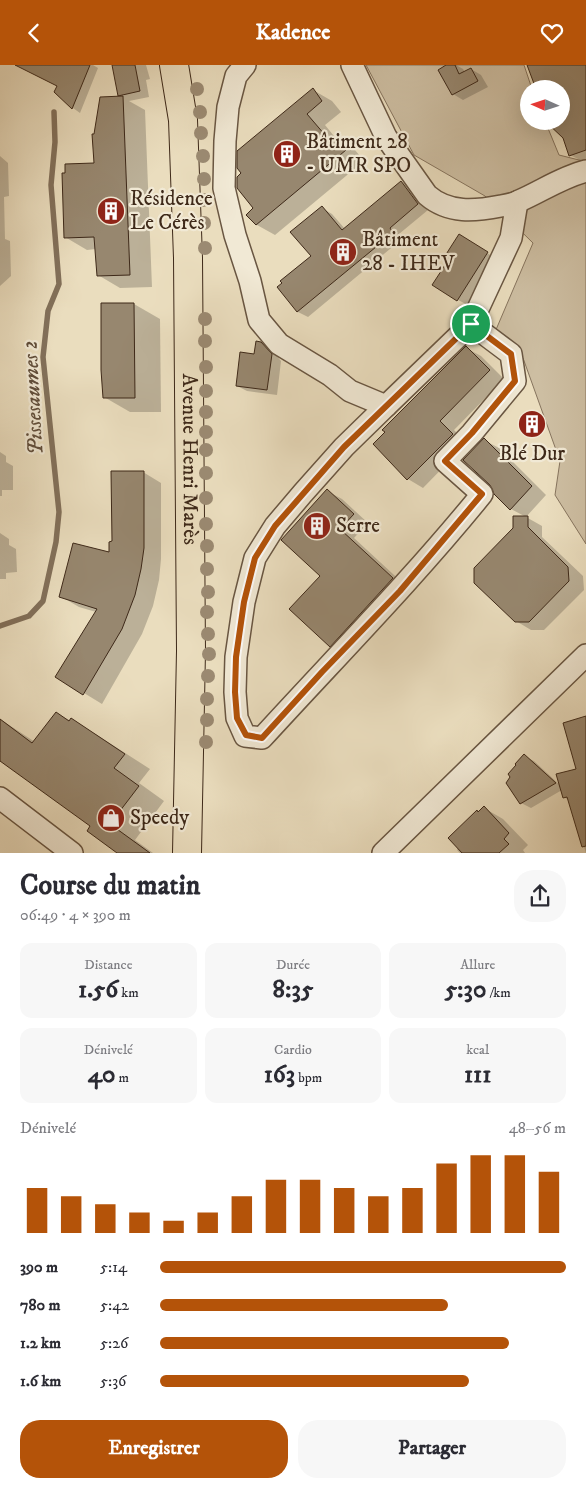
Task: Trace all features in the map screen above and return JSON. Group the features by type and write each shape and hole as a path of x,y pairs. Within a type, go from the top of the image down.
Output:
{"main road":[{"name":"Avenue Henri Marès","path":"174,65 183,119 188,258 191,651 187,853"}],"street":[{"path":"245,65 236,76 228,107 224,188 259,320 279,344 330,375 350,391 386,406"},
{"path":"352,65 386,137 427,195 435,202 456,210 478,211 517,202 569,175 586,171"},
{"path":"471,324 511,354 515,381 472,433 445,461 482,494 400,591 262,738 246,735 237,718 235,692 236,657 244,602 255,558 275,526 344,447 471,324 510,238 517,202"},
{"path":"383,853 586,655"},
{"path":"0,798 72,853"}],"shaded area":[{"path":"366,65 524,65 529,80 520,80 520,130 549,130 559,155 583,161 586,164 586,544 555,495 560,461 523,358 495,332 533,243 485,196 414,155"}],"building":[{"path":"15,65 90,65 72,109 54,92 57,86"},
{"path":"112,65 135,65 140,91 118,96"},
{"path":"446,65 455,65 459,74 471,68 478,81 452,95 438,70"},
{"path":"527,65 586,65 586,150 569,156 563,138 555,130 570,130 570,80 533,80"},
{"name":"Bâtiment 28 - UMR SPO","path":"313,88 322,101 307,114 331,142 336,138 346,150 256,225 246,215 253,208 237,188 237,177 241,173 237,168 237,151"},
{"path":"123,96 130,275 97,276 94,237 64,238 62,173 65,173 65,164 94,163 92,134 94,134 100,97"},
{"name":"Bâtiment 28 - IHEV","path":"401,181 418,204 390,228 393,233 297,312 277,287 282,283 280,281 311,256 290,232 322,206 342,230"},
{"path":"459,234 488,252 457,301 432,285 447,262 443,259"},
{"path":"101,303 134,303 135,398 103,398"},
{"path":"256,341 261,342 272,354 267,390 236,386 240,352 254,354"},
{"path":"466,346 490,370 440,421 453,434 407,480 373,444 385,432 382,430"},
{"path":"484,438 532,486 510,510 494,494 490,485 463,460"},
{"path":"111,471 144,471 144,548 135,595 122,629 83,695 55,677 97,609 59,597 73,543 109,552 109,542 112,541"},
{"path":"327,489 354,514 340,529 393,578 330,647 289,609 320,576 281,540"},
{"path":"513,516 528,516 528,527 568,567 569,581 529,622 515,622 474,583 474,568 513,528"},
{"path":"56,712 69,721 71,718 125,754 114,768 139,786 110,824 150,853 117,853 87,831 90,826 0,761 0,719 32,743"},
{"path":"586,716 586,846 582,847 567,797 563,798 556,774 576,769 563,723"},
{"path":"524,754 556,783 520,804 506,783 510,777 508,774"},
{"path":"484,806 509,833 504,839 509,844 499,853 462,853 448,838 477,810 478,812"}],"waterway":[{"name":"Pissesaumes 2","path":"0,626 29,616 43,601 56,542 59,512 43,357 48,311 59,284 51,185 55,142 54,112"}],"place":[{"name":"Bâtiment 28 - UMR SPO","path":"287,154"},
{"name":"Résidence Le Cérès","path":"111,211"},
{"name":"Bâtiment 28 - IHEV","path":"343,252"},
{"name":"Blé Dur","path":"532,424"},
{"name":"Serre","path":"317,526"},
{"name":"Speedy","path":"111,818"}],"route":[{"path":"471,324 511,354 515,381 472,433 445,461 482,494 400,591 262,738 246,735 237,718 235,692 236,657 244,602 255,558 275,526 344,447 471,324"}]}
